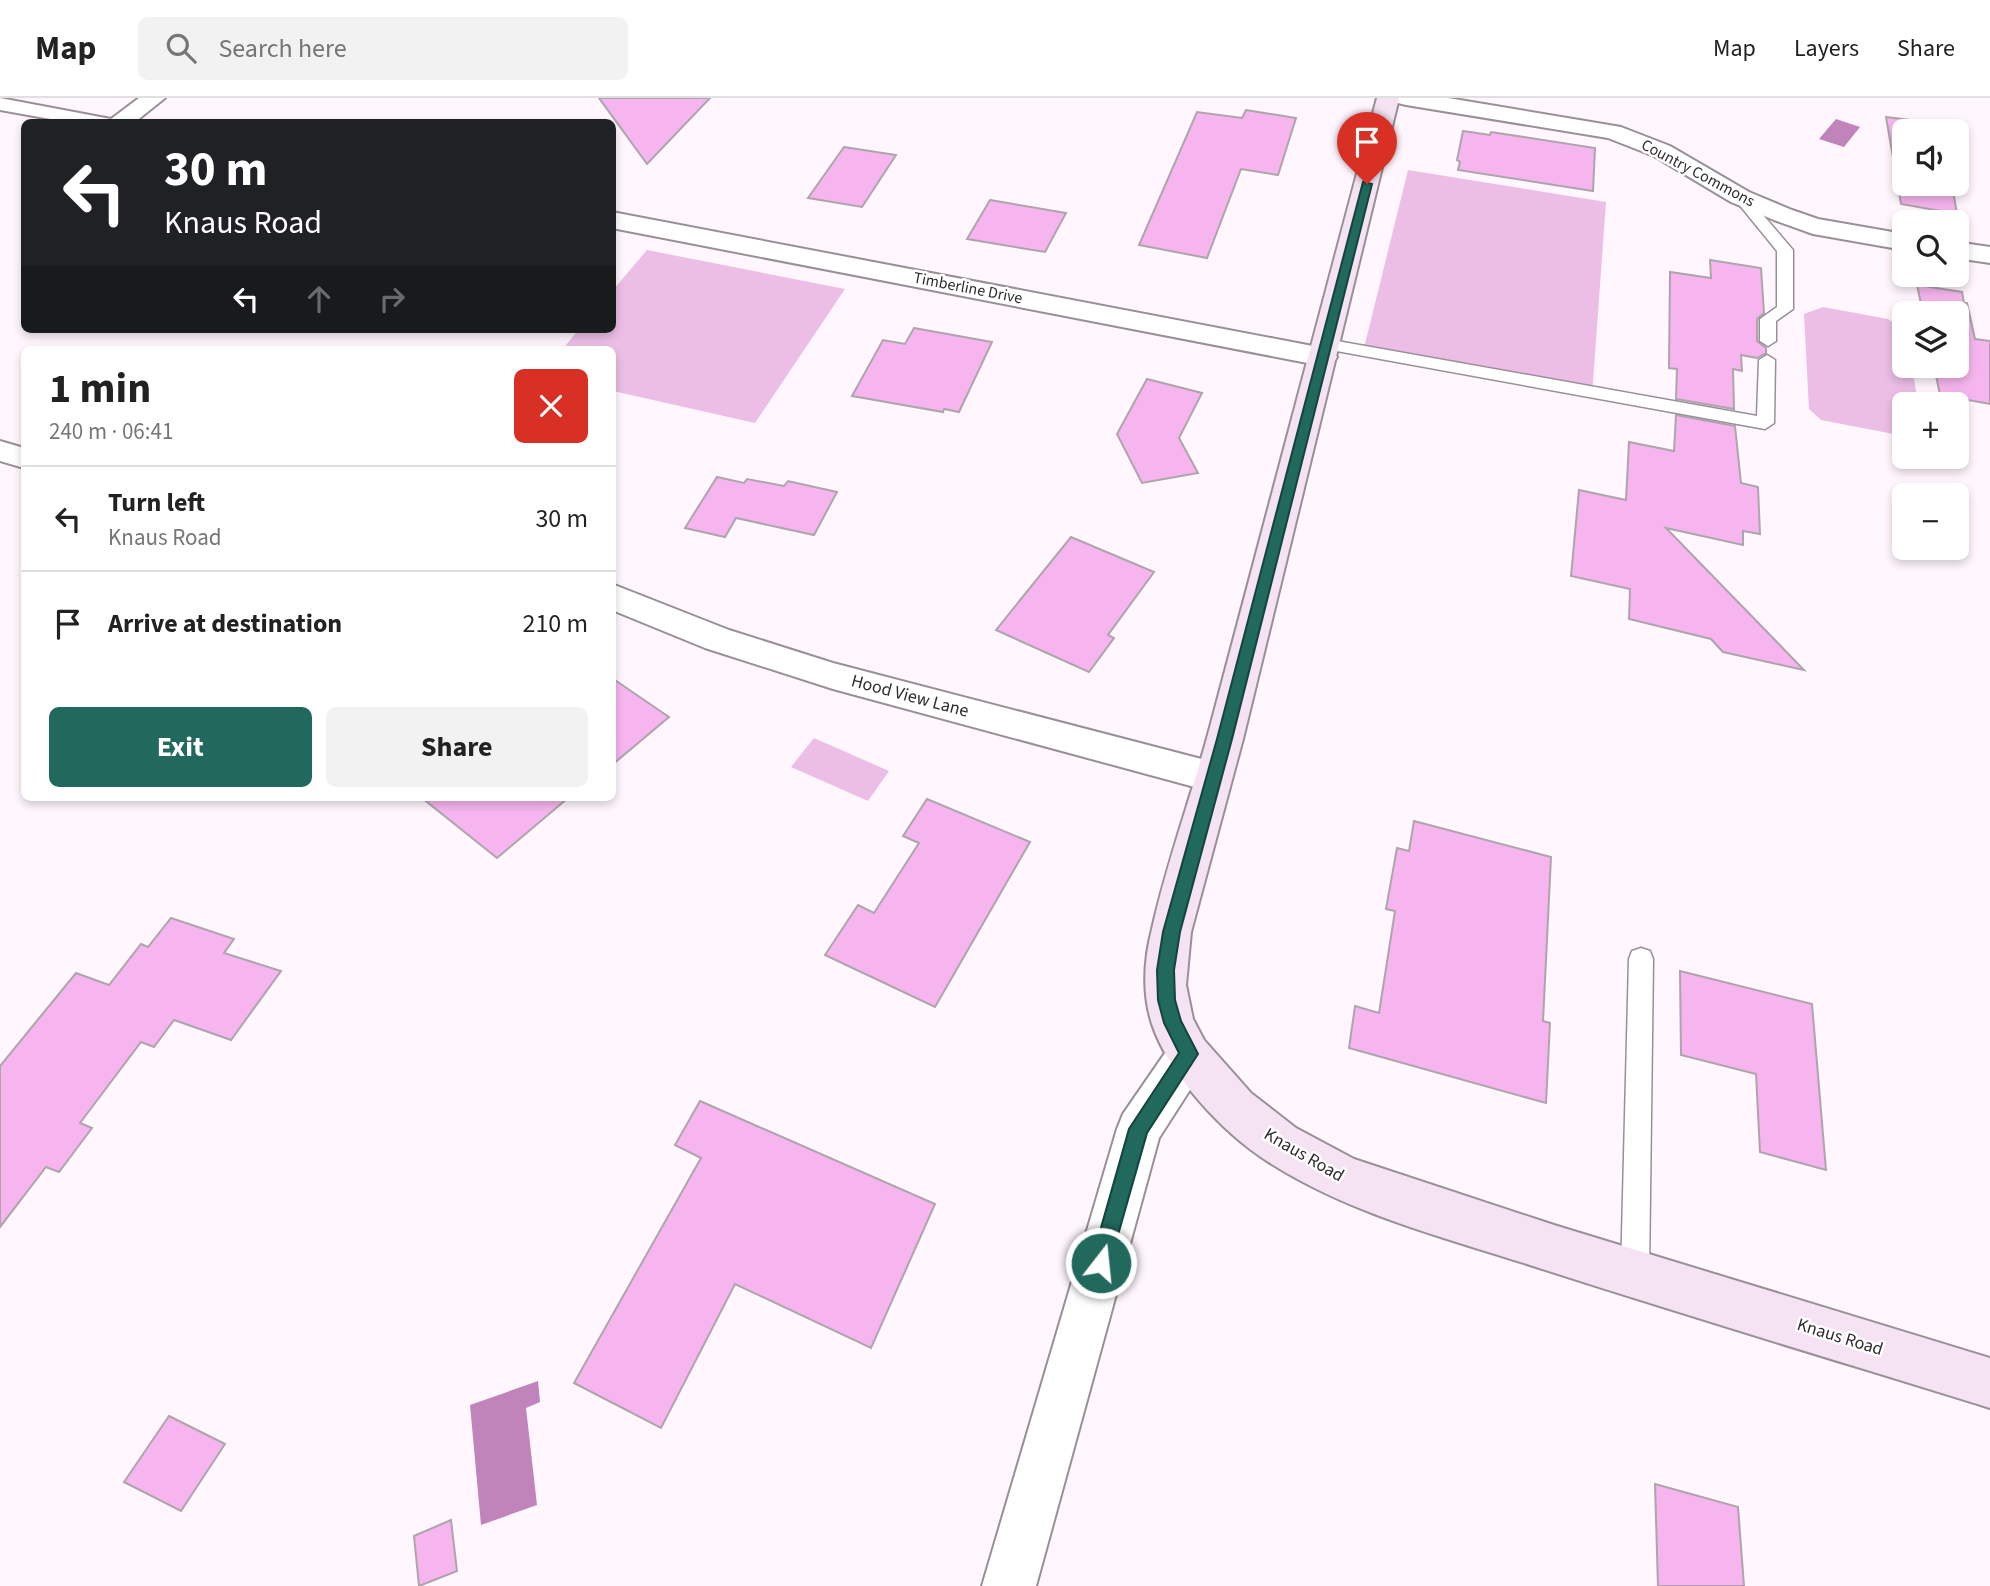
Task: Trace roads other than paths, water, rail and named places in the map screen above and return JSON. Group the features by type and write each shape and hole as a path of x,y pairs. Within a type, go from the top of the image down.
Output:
{"street":[{"path":"125,119 154,98"},
{"name":"Knaus Road","path":"1388,98 1325,350 1171,932 1165,970 1167,1000 1173,1023 1189,1054 1235,1108 1280,1144 1319,1168 1404,1201 1990,1384"},
{"name":"Country Commons","path":"1406,98 1613,132 1662,151 1740,197 1813,226 1892,240"},
{"path":"0,103 86,119"},
{"name":"Timberline Drive","path":"616,221 1325,350"},
{"path":"1969,252 1990,256"},
{"path":"0,452 21,457"},
{"name":"Hood View Lane","path":"616,598 717,639 834,676 1213,777"},
{"path":"1009,1586 1139,1129 1189,1054"}],"lane":[{"path":"1740,197 1785,250 1785,309 1768,319 1768,341"},
{"path":"1325,350 1765,423 1767,360"},
{"path":"1635,1274 1641,959"}]}
